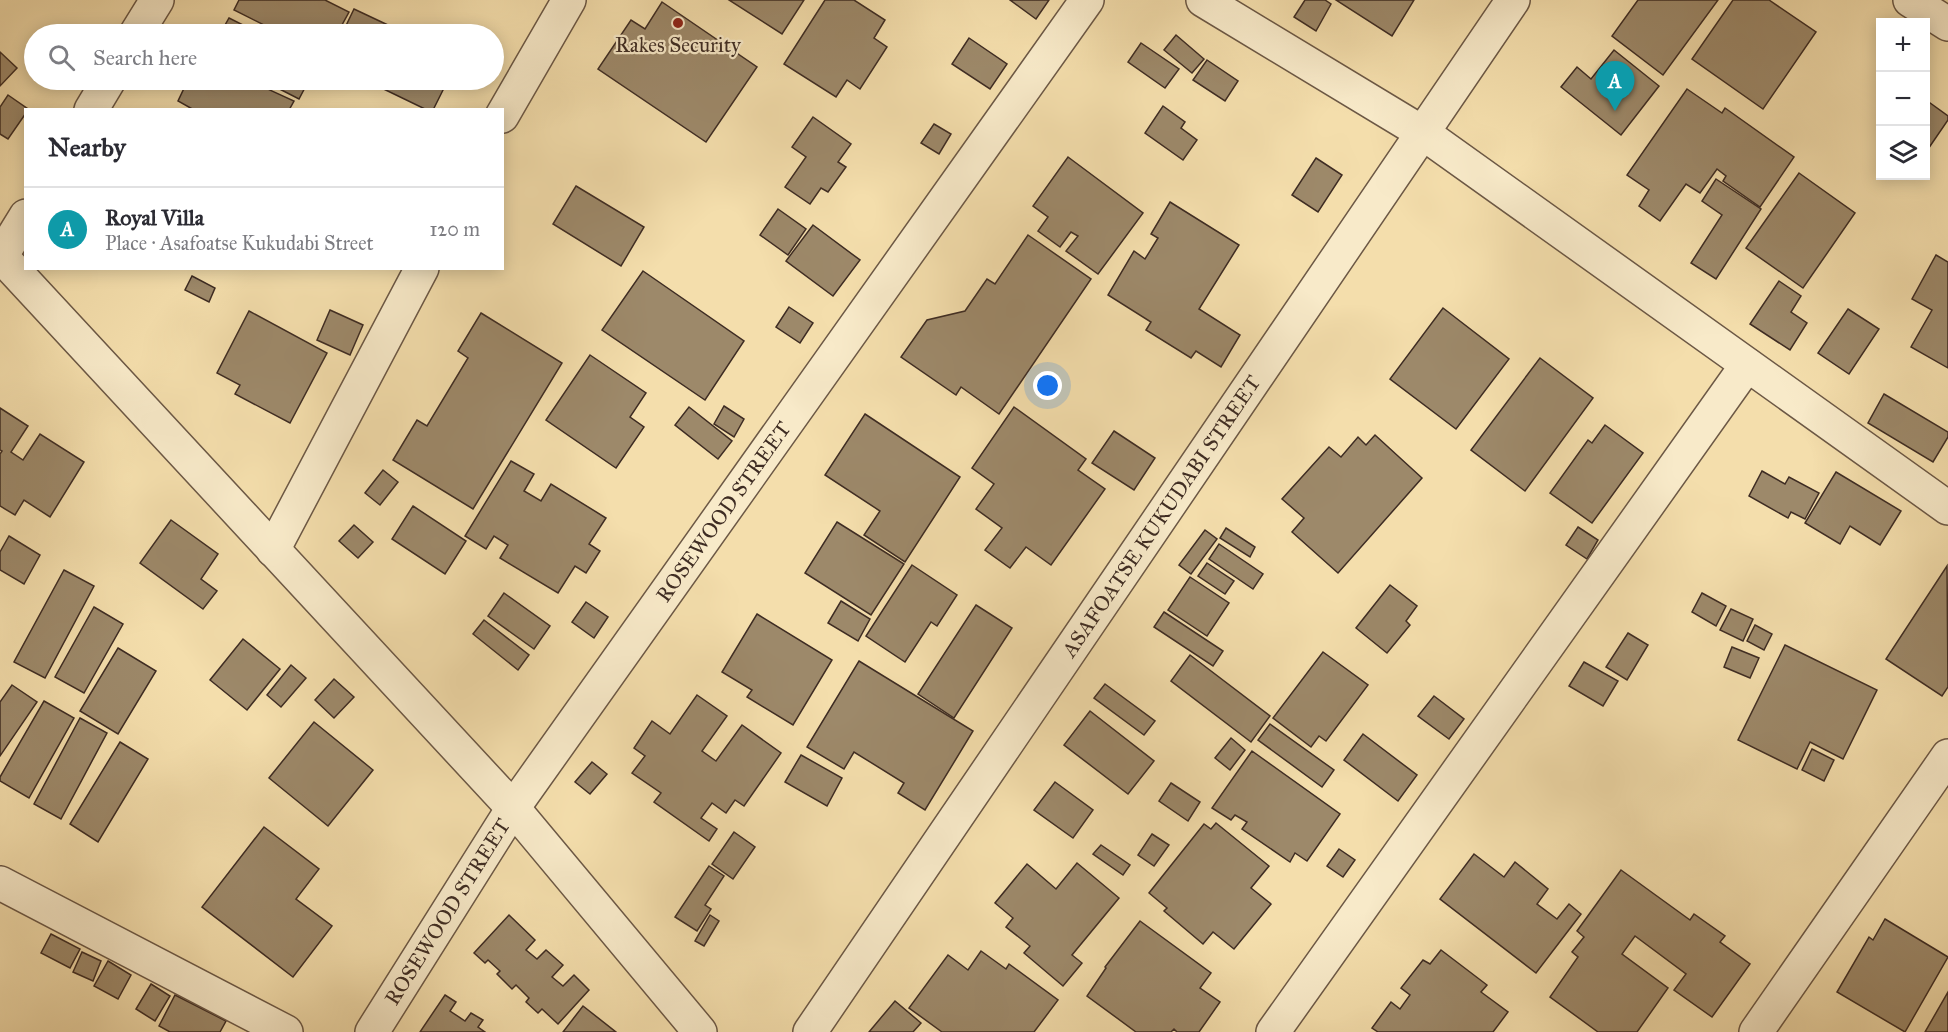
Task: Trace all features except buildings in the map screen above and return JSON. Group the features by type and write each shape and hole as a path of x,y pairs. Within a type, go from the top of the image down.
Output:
{"street":[{"path":"142,24 158,0"},
{"path":"504,113 570,0"},
{"name":"ROSEWOOD STREET","path":"372,1032 513,808 1088,0"},
{"path":"1203,0 1423,133 1948,508"},
{"name":"ASAFOATSE KUKUDABI STREET","path":"810,1032 1513,0"},
{"path":"1910,0 1948,24"},
{"path":"92,108 103,90"},
{"path":"24,219 0,256 513,808 700,1032"},
{"path":"273,550 421,270"},
{"path":"1273,1032 1747,365"},
{"path":"1756,1032 1948,756"},
{"path":"0,884 286,1032"}],"place":[{"name":"Rakes Security","path":"678,23"},
{"name":"Royal Villa","path":"1615,111"}]}
